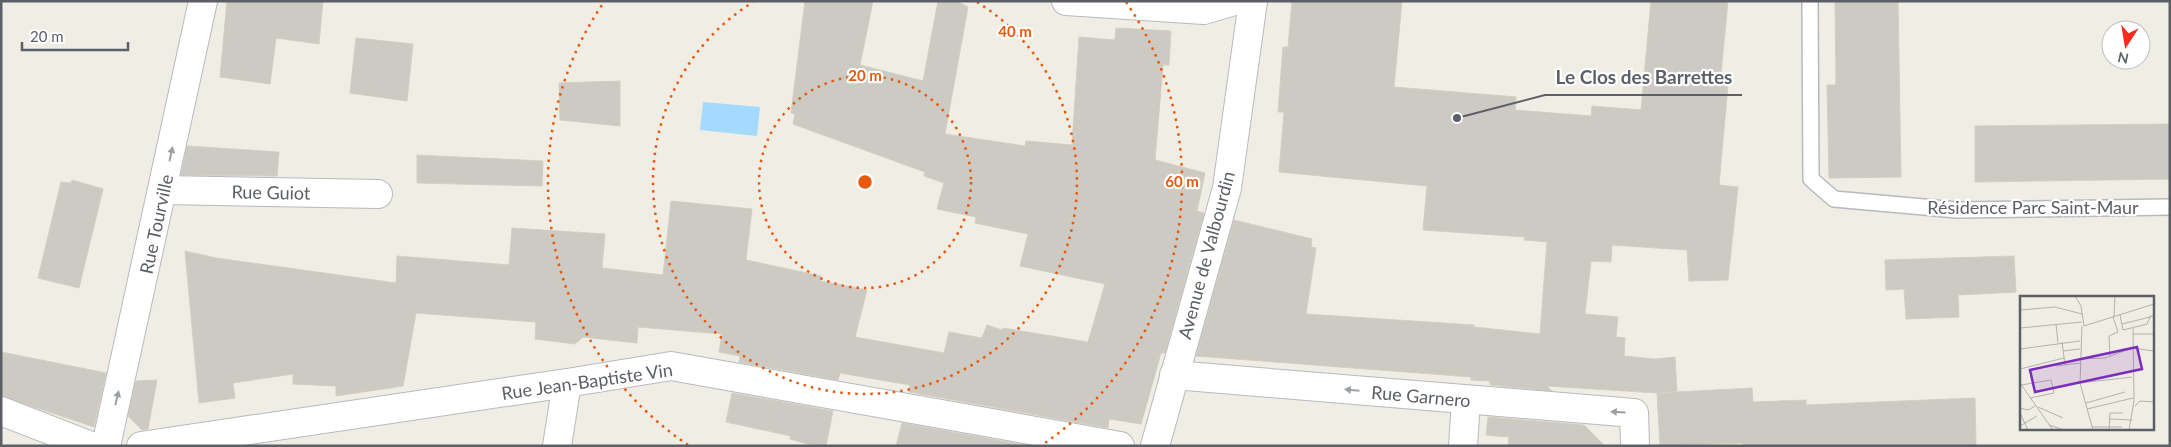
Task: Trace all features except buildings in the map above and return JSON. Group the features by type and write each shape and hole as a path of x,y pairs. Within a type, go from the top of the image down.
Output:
{"street":[{"name":"Rue Tourville","path":"106,446 164,190 203,1"},
{"path":"1066,1 1204,10 1234,1"},
{"name":"Avenue de Valbourdin","path":"1155,446 1226,188 1253,1"},
{"name":"Rue Guiot","path":"164,190 378,194"},
{"name":"Rue Jean-Baptiste Vin","path":"141,446 671,366 1120,446"},
{"name":"Rue Garnero","path":"1174,375 1634,413 1634,446"},
{"path":"557,446 567,383"},
{"path":"1463,446 1466,400"},
{"path":"1,412 91,446"}],"lane":[{"name":"Résidence Parc Saint-Maur","path":"1810,1 1811,179 1834,199 1957,210 2170,207"}],"water":[{"path":"703,102 760,107 757,136 700,130"}],"place":[{"name":"Le Clos des Barrettes","path":"1457,118"}]}
